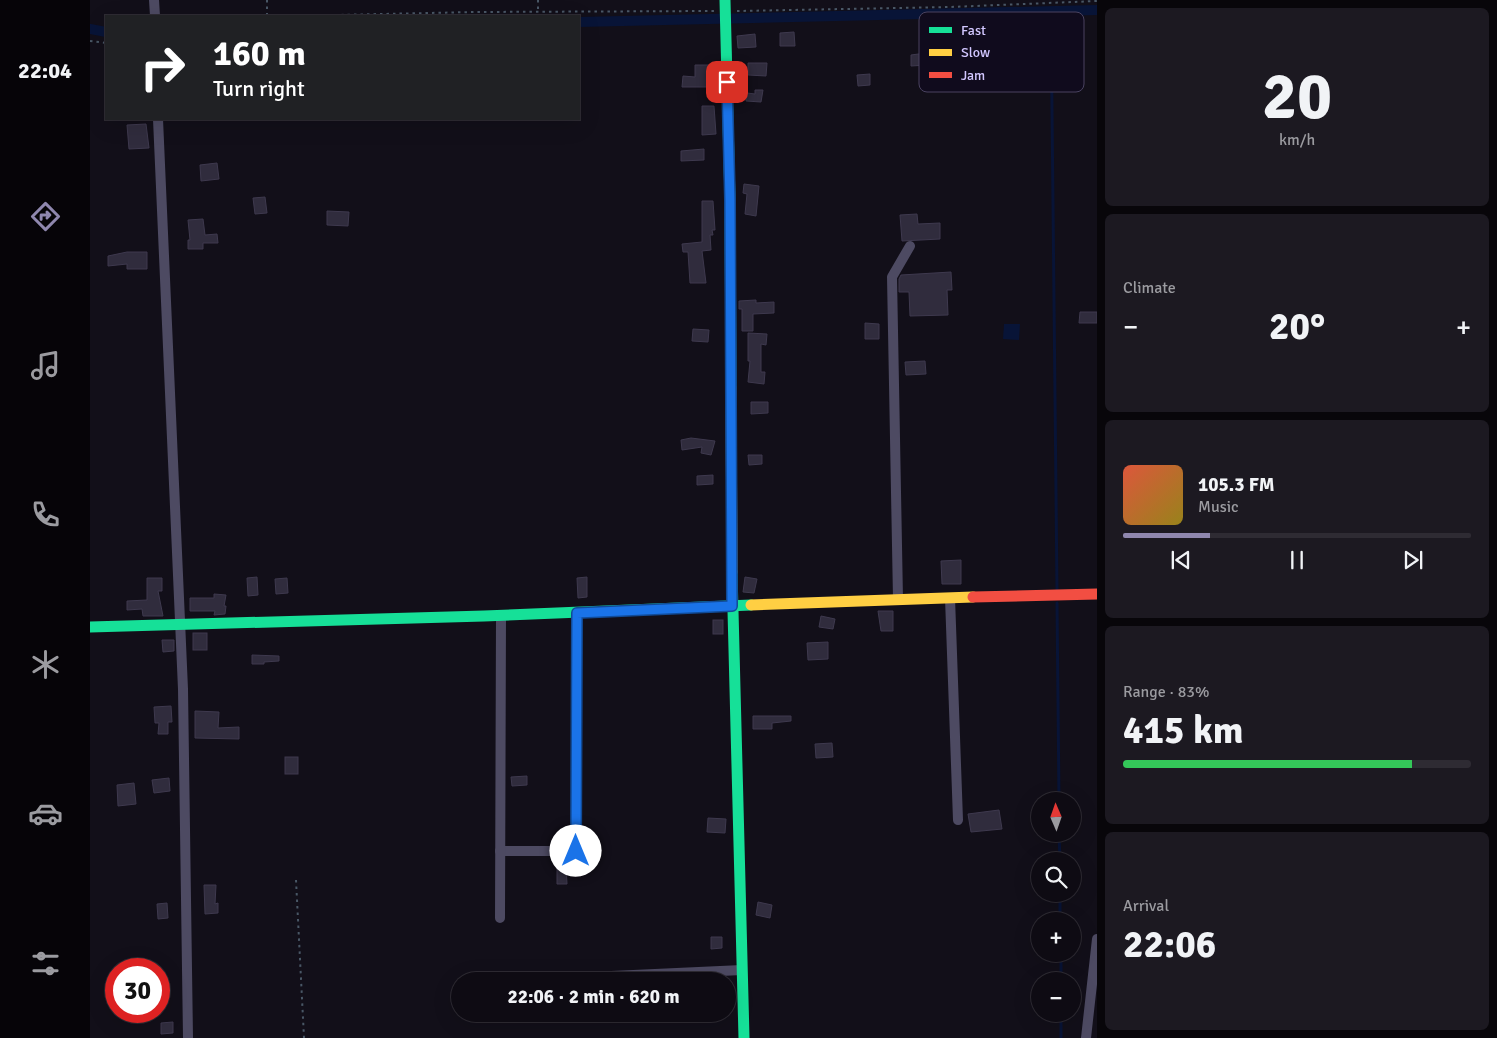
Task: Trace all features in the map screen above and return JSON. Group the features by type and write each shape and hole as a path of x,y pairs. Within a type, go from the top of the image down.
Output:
{"street":[{"path":"154,0 154,15"},
{"path":"725,6 730,200 732,606 744,1038"},
{"path":"158,120 184,689 188,1038"},
{"path":"898,599 892,277 910,246"},
{"path":"90,627 180,623 501,616 898,599 1097,594"},
{"path":"950,598 958,820"},
{"path":"500,851 576,851 577,613"},
{"path":"500,918 501,616"},
{"path":"1086,1038 1097,939"},
{"path":"699,972 742,970"}],"path":[{"path":"267,0 267,15"},
{"path":"538,0 538,12"},
{"path":"351,15 725,6 950,7 1097,1"},
{"path":"90,41 105,43"},
{"path":"296,880 304,1038"}],"water":[{"path":"1004,324 1020,324 1019,340 1003,339"}],"building":[{"path":"794,32 795,46 780,46 780,33"},
{"path":"755,34 756,47 738,48 737,36"},
{"path":"919,54 919,66 911,66 911,55"},
{"path":"748,63 767,63 766,76 748,75"},
{"path":"695,65 710,65 708,87 682,87 683,76 695,77"},
{"path":"870,74 870,85 858,86 857,75"},
{"path":"755,90 763,90 761,102 746,101 747,93 755,94"},
{"path":"702,106 714,106 716,134 702,135"},
{"path":"146,124 149,148 129,149 127,125"},
{"path":"704,149 704,160 681,161 681,151"},
{"path":"217,163 219,179 201,181 200,165"},
{"path":"744,184 759,186 756,216 745,214 747,194 743,193"},
{"path":"265,197 267,213 255,214 253,198"},
{"path":"702,201 713,201 715,230 712,230 713,235 710,235 711,250 702,251 706,283 690,283 688,252 683,252 682,244 702,242"},
{"path":"327,211 349,212 348,226 327,225"},
{"path":"917,214 918,224 940,223 940,239 902,241 900,215"},
{"path":"203,219 205,235 217,234 218,243 203,243 203,249 188,249 188,240 190,240 188,220"},
{"path":"127,252 147,252 147,269 127,269 127,264 108,266 108,256"},
{"path":"951,272 952,290 947,290 948,315 910,316 909,292 899,292 899,279 901,275"},
{"path":"756,300 756,303 774,302 774,313 753,314 753,331 742,331 742,309 739,309 739,301"},
{"path":"1080,312 1097,312 1097,323 1079,323"},
{"path":"865,323 879,324 879,339 865,339"},
{"path":"693,329 709,330 708,342 692,341"},
{"path":"748,333 767,334 766,345 761,344 761,372 765,372 764,384 748,382 750,361 748,361"},
{"path":"925,361 926,374 906,375 905,362"},
{"path":"751,402 768,402 768,413 751,414"},
{"path":"691,438 715,441 711,455 701,453 702,447 682,450 681,440"},
{"path":"748,455 762,455 762,464 749,465"},
{"path":"713,475 713,484 697,485 697,476"},
{"path":"961,560 961,584 942,584 941,561"},
{"path":"257,577 258,595 248,596 247,578"},
{"path":"587,577 587,597 578,598 577,578"},
{"path":"745,577 757,579 754,593 743,592"},
{"path":"147,578 162,578 162,591 158,591 163,616 143,616 142,609 127,610 127,601 147,600"},
{"path":"287,578 288,593 276,594 275,579"},
{"path":"214,594 226,595 225,614 214,615 215,611 190,611 190,598 214,598"},
{"path":"878,611 893,611 893,631 881,631"},
{"path":"821,616 835,619 833,629 819,627"},
{"path":"713,620 723,620 723,634 713,634"},
{"path":"193,633 207,633 207,650 193,650"},
{"path":"162,640 174,640 174,651 163,652"},
{"path":"828,642 828,659 808,660 807,643"},
{"path":"252,655 279,656 279,661 252,664"},
{"path":"171,706 172,722 168,722 168,734 158,734 159,723 155,723 154,707"},
{"path":"195,711 219,712 218,728 239,727 239,739 195,738"},
{"path":"753,716 791,716 791,721 772,723 772,729 753,729"},
{"path":"832,743 833,757 816,758 815,744"},
{"path":"285,757 298,757 298,774 285,774"},
{"path":"527,776 527,785 512,786 511,777"},
{"path":"169,778 170,791 154,793 152,780"},
{"path":"134,783 136,804 118,806 117,785"},
{"path":"999,810 1002,829 971,832 968,814"},
{"path":"708,818 726,819 725,833 707,832"},
{"path":"557,865 566,865 567,884 557,884"},
{"path":"204,885 216,885 215,904 218,903 218,913 205,914"},
{"path":"758,902 772,905 770,918 756,915"},
{"path":"167,903 168,918 158,919 157,904"},
{"path":"711,937 722,937 722,948 711,949"},
{"path":"173,1022 173,1033 161,1034 161,1023"}],"waterway":[{"path":"1011,12 1097,10"},
{"path":"580,22 919,14"},
{"path":"90,29 105,32"},
{"path":"1052,92 1057,590"},
{"path":"1057,603 1059,792"},
{"path":"1059,842 1060,852"},
{"path":"1060,902 1060,912"},
{"path":"1061,962 1061,972"},
{"path":"1061,1022 1061,1038"}],"traffic: fast":[{"path":"725,0 730,200 731,388"},
{"path":"732,572 744,1038"},
{"path":"90,627 484,616 751,605"}],"traffic: slow":[{"path":"731,388 732,572"},
{"path":"751,605 973,597"}],"traffic: jam":[{"path":"973,597 1097,594"}],"route":[{"path":"576,851 577,613 732,606 730,200 727,82"}]}
